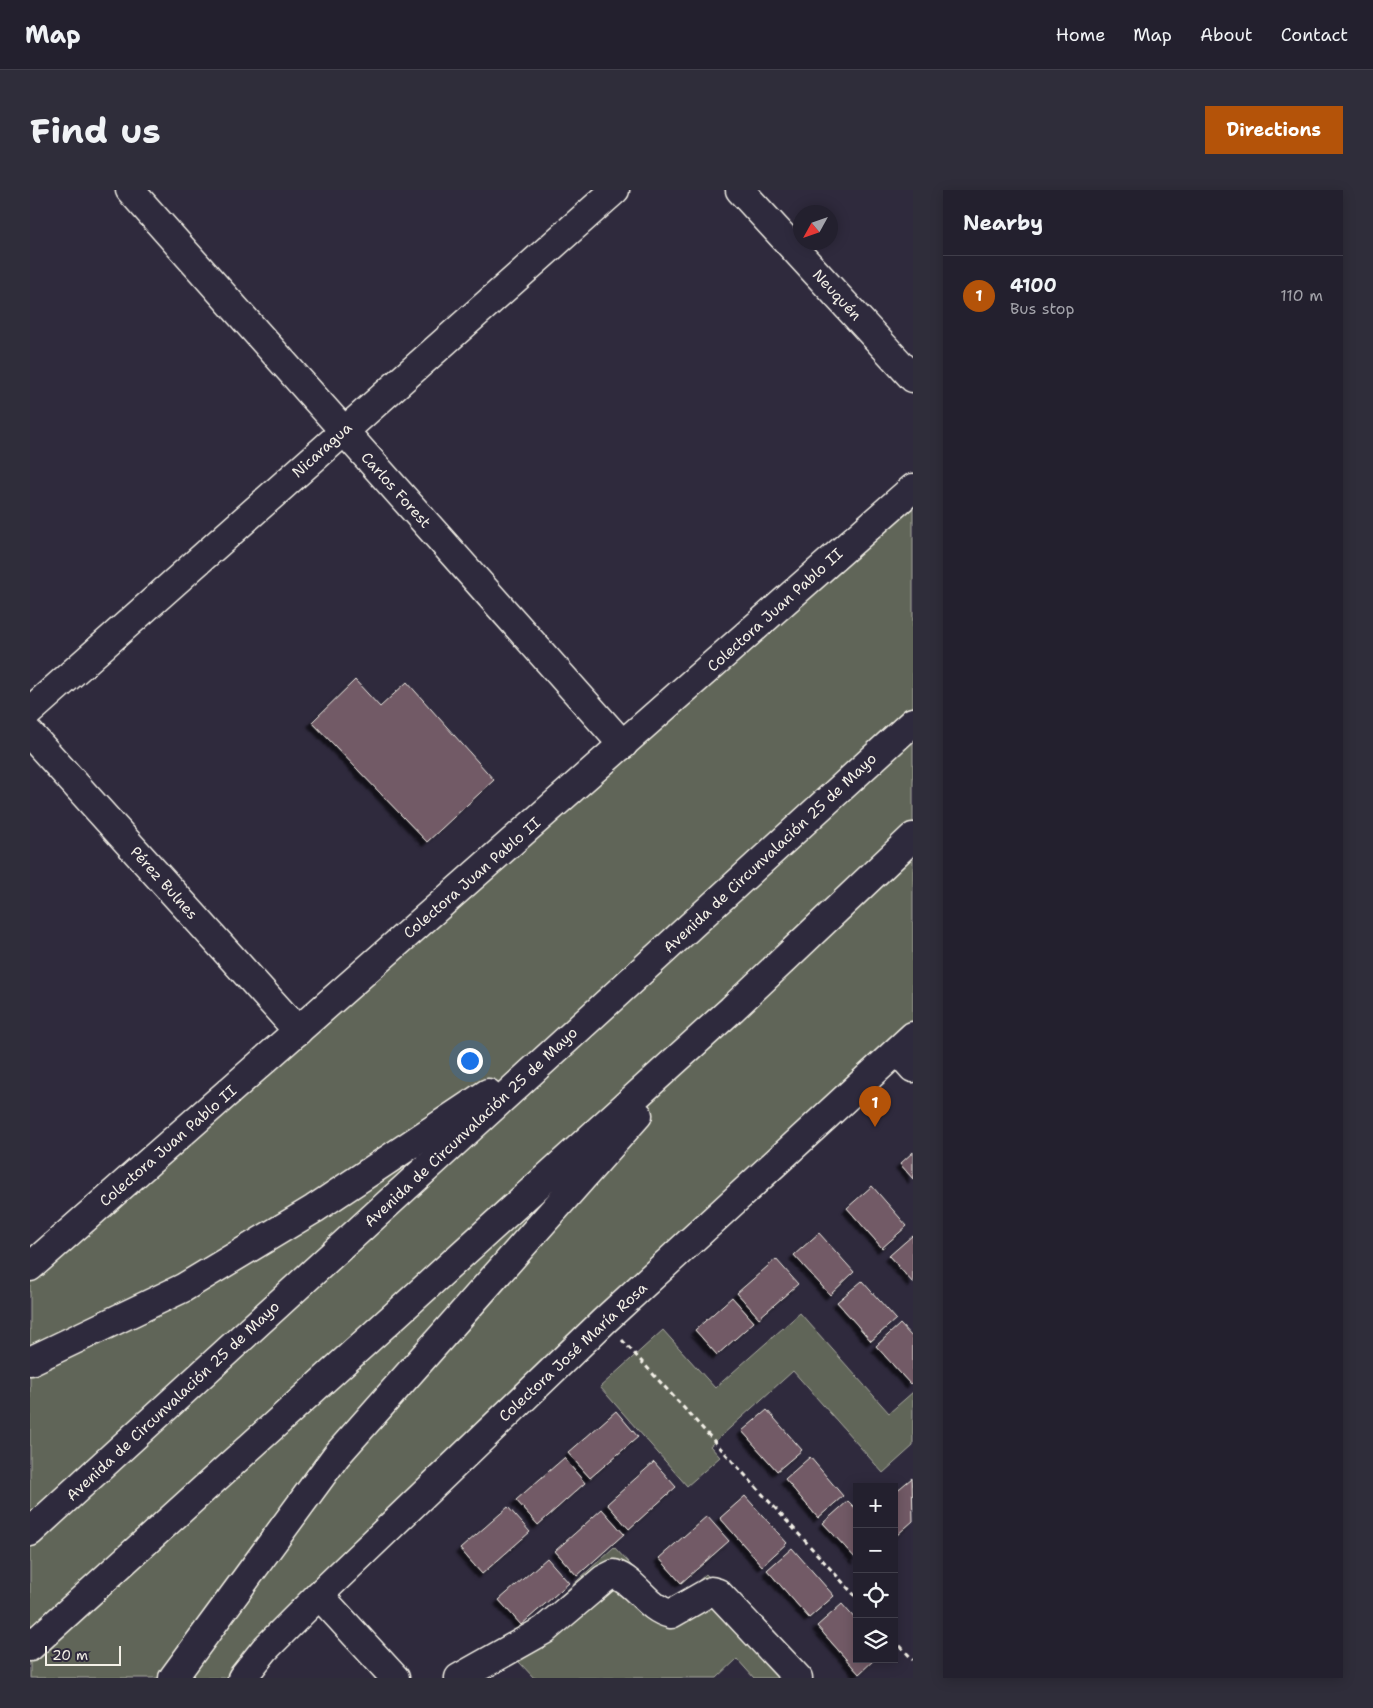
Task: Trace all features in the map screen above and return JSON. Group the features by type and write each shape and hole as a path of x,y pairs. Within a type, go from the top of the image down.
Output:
{"main road":[{"name":"Carlos Forest","path":"130,190 623,744"},
{"name":"Nicaragua","path":"30,711 615,190"},
{"name":"Neuquén","path":"740,190 913,378"},
{"name":"Colectora Juan Pablo II","path":"30,1267 913,488"},
{"name":"Avenida de Circunvalación 25 de Mayo","path":"30,1532 913,722"},
{"name":"Pérez Bulnes","path":"30,734 298,1031"},
{"path":"30,1647 732,1009 913,837"},
{"path":"173,1678 336,1456 732,1009"},
{"path":"30,1361 183,1288 314,1209 467,1107 579,1028"},
{"name":"Colectora José María Rosa","path":"242,1678 264,1649 604,1321 908,1052"},
{"path":"459,1678 544,1630 604,1579 614,1574 624,1577 660,1612 671,1614 711,1591 718,1593 798,1678"},
{"path":"319,1595 395,1678"}],"path":[{"path":"604,1321 853,1594"},
{"path":"898,1643 913,1660"}],"green space":[{"path":"913,488 913,1036 242,1678 30,1678 30,1267"},
{"path":"800,1313 889,1413 913,1392 913,1446 883,1473 793,1371 710,1446 720,1457 687,1486 600,1387 663,1330 715,1388"},
{"path":"614,1547 670,1607 706,1574 801,1678 754,1678 737,1659 717,1678 534,1678 505,1647"}],"building":[{"path":"355,680 380,707 407,682 494,780 427,842 312,722"},
{"path":"913,1152 913,1179 900,1164"},
{"path":"872,1186 907,1226 882,1248 847,1208"},
{"path":"819,1233 854,1272 830,1295 794,1255"},
{"path":"913,1235 913,1283 889,1256"},
{"path":"776,1259 798,1284 759,1318 737,1293"},
{"path":"862,1281 896,1319 871,1341 837,1302"},
{"path":"732,1297 754,1322 717,1355 695,1330"},
{"path":"900,1324 913,1338 913,1382 910,1384 876,1346"},
{"path":"767,1410 802,1450 777,1471 742,1431"},
{"path":"616,1411 638,1437 590,1478 568,1453"},
{"path":"810,1457 843,1496 818,1518 785,1479"},
{"path":"564,1458 585,1483 538,1525 516,1500"},
{"path":"654,1462 676,1487 629,1529 607,1504"},
{"path":"912,1478 913,1521 898,1534 898,1528 898,1490"},
{"path":"745,1496 787,1543 762,1566 720,1518"},
{"path":"848,1501 853,1506 853,1556 823,1523"},
{"path":"508,1507 530,1532 482,1574 460,1549"},
{"path":"602,1509 624,1534 577,1576 555,1551"},
{"path":"707,1516 729,1541 681,1583 659,1558"},
{"path":"792,1548 834,1596 809,1618 767,1570"},
{"path":"547,1558 569,1583 521,1625 499,1600"},
{"path":"842,1604 853,1616 853,1663 871,1663 859,1674 817,1626"}],"place":[{"name":"4100","path":"875,1127"}]}
